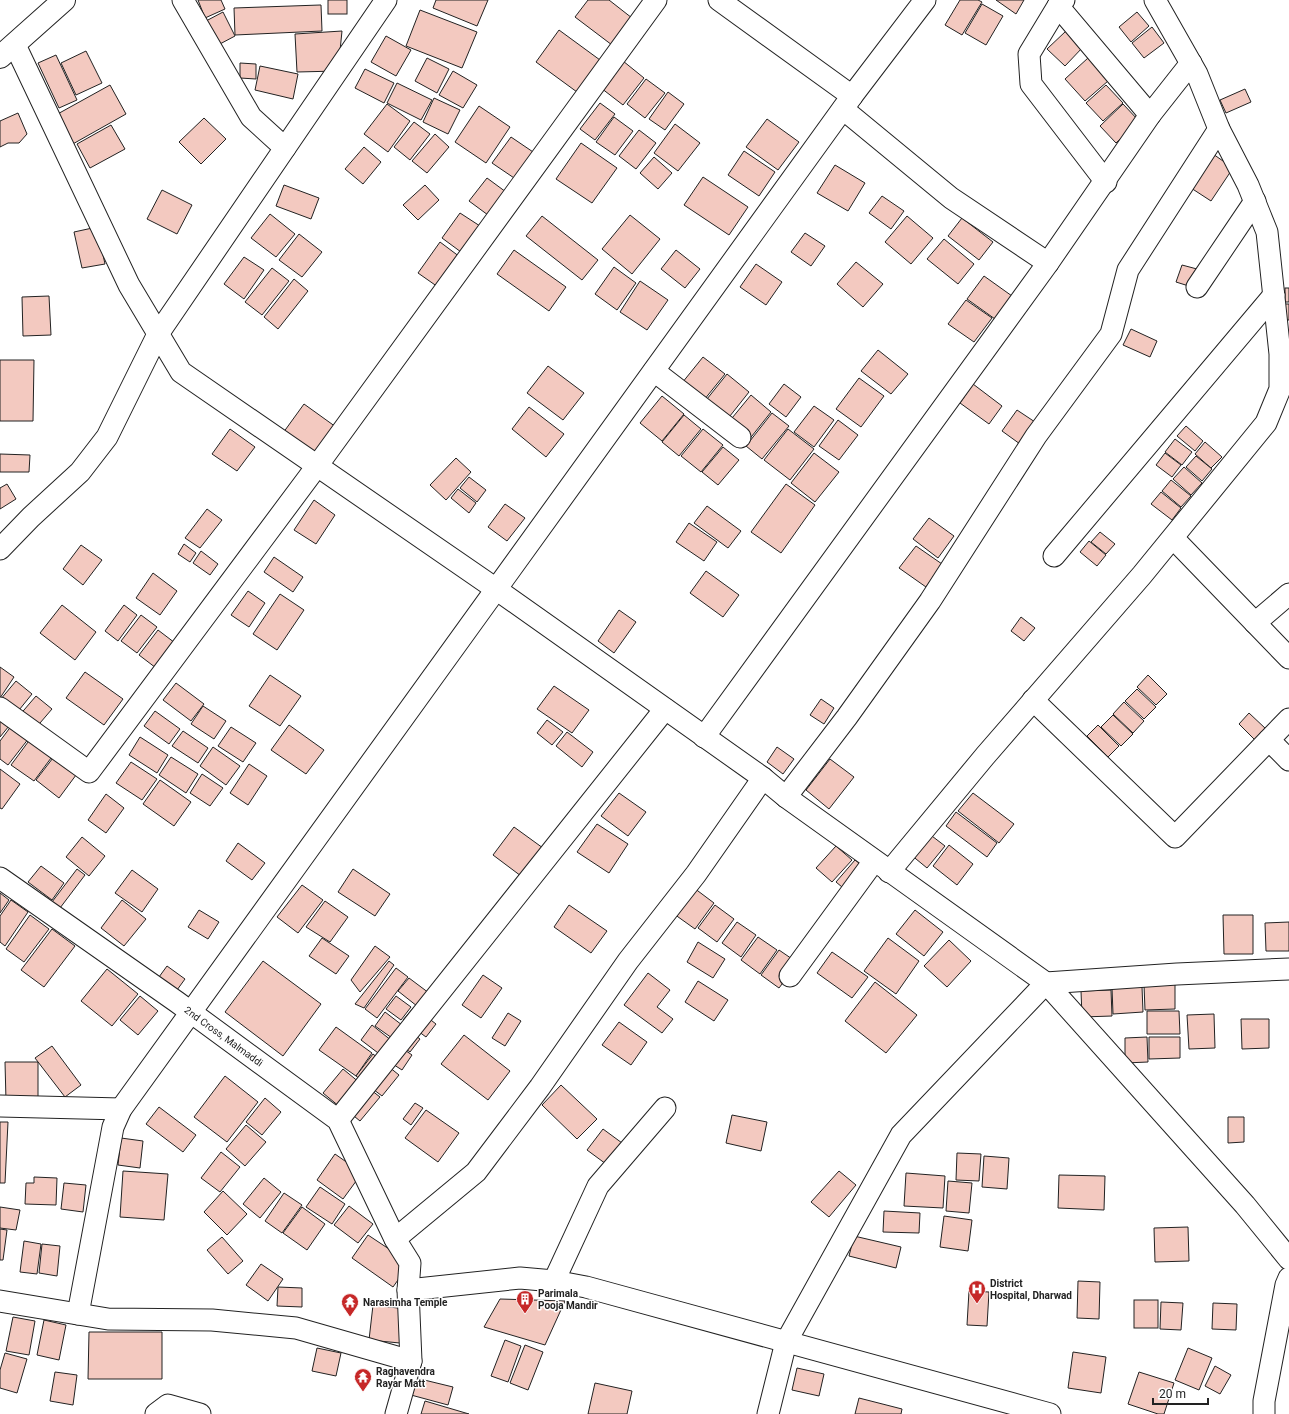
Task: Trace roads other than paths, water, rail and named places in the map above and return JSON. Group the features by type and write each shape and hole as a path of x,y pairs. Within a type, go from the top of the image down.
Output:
{"main road":[{"path":"8,51 64,0"}],"street":[{"path":"183,0 250,117 285,148"},
{"path":"0,549 80,472 107,437 158,334 386,0"},
{"path":"0,708 89,772 317,466 656,0"},
{"path":"719,0 847,103 951,198 1048,263"},
{"path":"78,1314 113,1127 121,1109 192,1013 847,103 925,0"},
{"path":"790,976 882,866 1033,700 1172,538 1266,423 1280,389 1280,354 1267,232 1255,201 1219,129 1198,74 1154,0"},
{"path":"1106,182 1031,84 1029,54 1061,3 1150,116"},
{"path":"8,51 129,285 181,372 496,589 763,778 786,797 1046,983 1245,1205 1289,1259"},
{"path":"704,737 1048,263 1106,182 1150,116 1191,63"},
{"path":"786,797 847,717 930,601 1036,436 1111,334 1128,270 1219,129"},
{"path":"1197,287 1255,201"},
{"path":"1054,556 1274,295"},
{"path":"654,371 740,437"},
{"path":"1172,538 1289,658"},
{"path":"1255,623 1289,594"},
{"path":"1033,700 1175,837 1289,719"},
{"path":"338,1120 665,709"},
{"path":"1269,740 1289,760"},
{"path":"395,1239 476,1172 540,1087 628,961 696,874 763,778"},
{"name":"2nd Cross, Malmaddi","path":"0,878 192,1013 338,1120 395,1239 410,1263 408,1290 411,1361 396,1414"},
{"path":"768,1414 786,1342 901,1135 1046,983 1177,974 1289,969"},
{"path":"0,1106 121,1109"},
{"path":"554,1281 598,1186 665,1108"},
{"path":"408,1290 520,1278 554,1281 586,1287 1050,1414"},
{"path":"1264,1414 1286,1285 1289,1278"},
{"path":"0,1301 108,1319 212,1320 296,1328 411,1361"},
{"path":"156,1414 168,1405 200,1414"}],"place":[{"name":"District Hospital, Dharwad","path":"977,1304"},
{"name":"Parimala Pooja Mandir","path":"525,1314"},
{"name":"Narasimha Temple","path":"350,1317"},
{"name":"Raghavendra Rayar Matt","path":"363,1392"}]}
